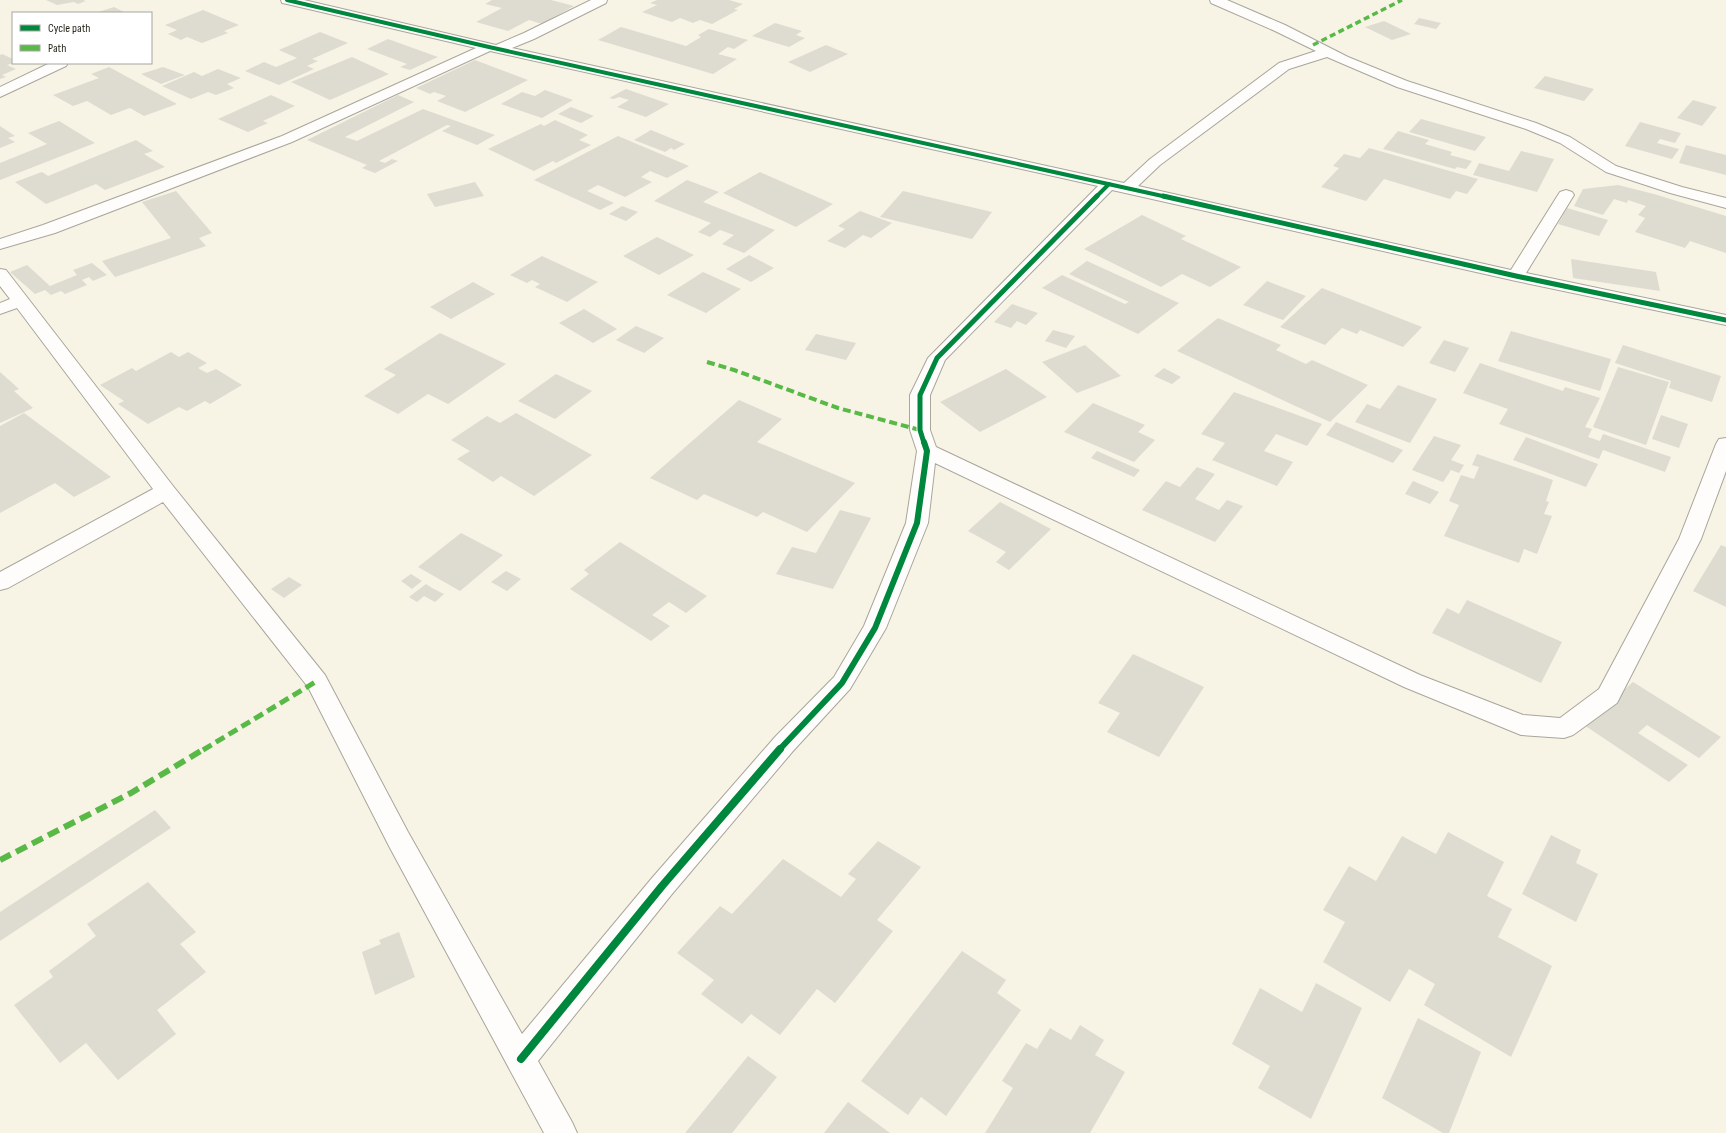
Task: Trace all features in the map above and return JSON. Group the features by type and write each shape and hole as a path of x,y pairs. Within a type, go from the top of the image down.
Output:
{"street":[{"path":"288,0 493,48 1118,186 1516,276 1726,320"},
{"path":"0,244 49,229 287,139 493,48 529,36 601,0"},
{"path":"1216,0 1402,84 1531,126 1565,140 1611,169 1676,190 1726,203"},
{"path":"521,1059 662,886 784,744 842,683 875,628 917,523 926,452 920,430 920,395 937,358 1118,186 1155,162 1284,66 1329,52"},
{"path":"0,93 58,64"},
{"path":"1516,276 1566,195"},
{"path":"0,274 10,305 166,491 317,681 399,840 561,1133"},
{"path":"926,452 1412,681 1521,725 1564,728 1608,696 1690,539 1726,444"},
{"path":"0,582 166,491"}],"building":[{"path":"46,0 86,1 78,4 74,2 57,5"},
{"path":"492,0 551,0 574,6 542,24 529,20 508,31 476,22 502,8 485,4"},
{"path":"657,0 729,0 743,4 734,9 738,10 712,24 700,20 693,23 680,18 672,22 642,12 657,5 650,3"},
{"path":"114,7 124,12 98,12"},
{"path":"203,10 239,25 224,31 228,33 202,43 187,37 181,40 168,34 177,30 165,25"},
{"path":"1419,18 1441,23 1436,29 1414,24"},
{"path":"1384,21 1411,34 1392,40 1365,27"},
{"path":"775,23 802,31 796,35 805,38 789,47 752,36"},
{"path":"621,27 686,46 701,37 698,35 709,29 748,40 734,49 728,47 718,54 737,59 713,74 598,40"},
{"path":"320,32 348,43 312,59 318,61 307,66 314,69 279,85 245,71 264,62 276,67 297,58 279,50"},
{"path":"388,39 438,57 410,70 400,67 407,64 367,49"},
{"path":"826,45 848,54 810,72 788,62"},
{"path":"2,54 12,59 12,63 7,65 16,69 2,75 6,77 0,79 0,55"},
{"path":"352,57 389,74 330,100 291,82"},
{"path":"475,60 528,80 465,112 437,101 446,96 434,92 430,94 416,88"},
{"path":"109,67 177,104 144,116 130,108 111,115 87,101 73,106 53,95 99,78 91,74"},
{"path":"163,67 185,75 161,84 141,74"},
{"path":"218,69 241,78 227,84 234,88 216,95 208,92 191,99 162,86 194,72 202,76"},
{"path":"1545,76 1594,89 1584,101 1534,88"},
{"path":"626,89 669,104 646,117 617,107 629,100 619,97 614,99 609,98"},
{"path":"545,90 573,100 542,118 501,104 522,92 535,96"},
{"path":"271,95 295,106 263,121 268,123 248,132 218,119"},
{"path":"398,95 414,102 345,137 357,141 423,109 495,135 477,145 442,131 451,126 447,125 379,161 385,163 392,159 398,161 375,173 362,168 367,165 307,140"},
{"path":"1693,100 1717,107 1702,126 1677,118"},
{"path":"571,107 594,116 581,123 558,114"},
{"path":"1421,119 1486,137 1475,151 1409,132"},
{"path":"555,120 588,135 579,140 591,145 556,163 553,161 534,171 488,149 541,124 544,126"},
{"path":"59,121 95,143 0,180 0,163 47,144 28,133"},
{"path":"1640,122 1681,133 1675,143 1660,139 1657,143 1679,149 1672,159 1625,146"},
{"path":"0,126 15,136 8,138 15,142 0,148"},
{"path":"651,130 685,144 674,150 671,148 665,152 634,140"},
{"path":"1398,131 1429,140 1425,144 1452,152 1450,155 1472,161 1466,169 1457,167 1455,169 1383,149"},
{"path":"618,136 689,166 667,178 650,171 641,177 652,182 625,197 598,185 587,191 614,203 600,210 534,180"},
{"path":"136,140 153,151 144,154 165,167 105,190 96,184 46,204 15,182 42,172 48,176"},
{"path":"1686,145 1726,155 1726,175 1679,163"},
{"path":"1369,148 1478,179 1467,194 1456,191 1450,199 1384,179 1366,201 1321,187 1339,168 1333,166 1344,154 1360,158"},
{"path":"1521,151 1554,159 1537,192 1473,175 1479,163 1509,171"},
{"path":"760,172 833,204 796,227 723,193"},
{"path":"687,180 719,192 703,202 775,230 744,253 722,244 734,235 720,230 710,237 698,232 711,223 654,201"},
{"path":"475,182 484,196 435,207 427,194"},
{"path":"1618,185 1654,194 1726,216 1726,253 1690,241 1685,248 1635,232 1645,218 1638,215 1646,206 1628,200 1627,203 1614,199 1603,215 1574,206 1583,189"},
{"path":"176,191 212,233 199,238 206,246 115,277 102,261 171,238 142,202"},
{"path":"903,191 992,212 972,239 880,217"},
{"path":"622,206 638,212 626,221 609,214"},
{"path":"1567,208 1608,220 1599,236 1558,224"},
{"path":"860,211 892,223 871,238 863,235 845,248 827,241 845,229 838,226"},
{"path":"1142,215 1186,236 1181,239 1241,267 1210,287 1182,274 1161,287 1084,249"},
{"path":"657,237 694,255 659,275 623,256"},
{"path":"749,255 774,268 751,282 726,269"},
{"path":"542,256 598,282 567,302 535,287 540,284 532,280 527,283 510,275"},
{"path":"1571,259 1656,272 1660,291 1573,278"},
{"path":"1087,261 1179,303 1138,334 1042,288 1062,275 1125,304 1129,302 1069,274"},
{"path":"92,263 107,275 93,281 89,277 82,280 87,285 65,294 61,291 51,295 45,290 35,294 10,272 27,265 50,286 77,275 73,270"},
{"path":"703,272 741,289 706,313 667,295"},
{"path":"1267,281 1306,296 1283,320 1243,305"},
{"path":"473,282 495,294 451,319 430,307"},
{"path":"1322,288 1422,327 1403,347 1360,330 1357,334 1342,328 1325,345 1280,327"},
{"path":"1012,304 1038,313 1026,325 1017,321 1011,328 994,322"},
{"path":"584,309 617,329 593,343 559,323"},
{"path":"1218,318 1281,345 1276,350 1306,364 1312,360 1368,385 1330,422 1177,351"},
{"path":"636,326 664,338 644,353 616,340"},
{"path":"1053,330 1075,336 1066,348 1045,341"},
{"path":"1511,331 1611,359 1600,391 1498,361"},
{"path":"440,333 506,364 448,404 428,394 398,414 364,396 396,375 384,369"},
{"path":"816,334 856,343 846,360 805,350"},
{"path":"1444,340 1469,348 1455,372 1429,363"},
{"path":"1085,345 1121,376 1077,393 1042,362"},
{"path":"1623,345 1721,376 1712,402 1669,388 1671,381 1615,363"},
{"path":"171,352 179,357 188,352 207,363 198,368 207,373 216,369 242,385 210,404 205,401 187,411 179,407 148,424 118,404 124,401 100,385 132,368 136,371"},
{"path":"1480,363 1563,391 1565,387 1600,398 1585,427 1592,429 1588,437 1600,441 1603,434 1671,457 1665,472 1603,450 1599,459 1499,424 1508,409 1463,393"},
{"path":"1618,367 1669,382 1646,445 1593,427"},
{"path":"1164,368 1181,377 1172,384 1154,376"},
{"path":"1006,369 1047,397 980,432 940,402"},
{"path":"0,372 19,389 14,391 33,408 0,423"},
{"path":"556,374 592,391 555,419 518,401"},
{"path":"1398,385 1437,399 1410,443 1355,422 1367,404 1380,409"},
{"path":"1234,392 1322,424 1307,446 1276,434 1264,451 1293,462 1277,486 1212,460 1225,443 1201,434"},
{"path":"739,400 782,419 757,442 855,483 807,532 763,512 757,517 704,494 697,500 650,478"},
{"path":"1093,403 1145,425 1138,432 1155,440 1134,462 1064,432"},
{"path":"24,413 111,477 74,497 55,483 0,513 0,426"},
{"path":"516,413 592,455 534,496 501,476 493,482 457,459 470,451 451,440 487,416 500,423"},
{"path":"1661,415 1688,424 1679,448 1652,439"},
{"path":"1336,422 1403,450 1393,463 1326,435"},
{"path":"1434,436 1461,445 1451,460 1464,465 1459,473 1451,470 1443,482 1412,470"},
{"path":"1526,437 1598,464 1586,487 1513,460"},
{"path":"1097,451 1140,470 1134,477 1091,458"},
{"path":"1477,454 1553,480 1546,501 1549,502 1544,514 1552,516 1537,554 1524,549 1519,563 1444,536 1459,505 1449,501 1461,475 1474,479 1479,467 1472,465"},
{"path":"1197,467 1215,474 1195,499 1219,510 1227,500 1243,506 1215,542 1142,510 1166,481 1180,487"},
{"path":"1413,481 1439,492 1430,504 1405,494"},
{"path":"1000,502 1051,529 1009,570 996,562 1006,552 968,531"},
{"path":"840,510 871,518 833,589 776,574 792,547 816,553"},
{"path":"461,533 503,555 460,591 418,567"},
{"path":"620,542 707,596 686,613 669,602 652,615 670,626 651,641 570,589 589,574 584,570"},
{"path":"1721,545 1726,547 1726,607 1693,591"},
{"path":"506,571 521,579 507,591 491,582"},
{"path":"411,574 422,581 412,589 401,581"},
{"path":"289,577 302,585 284,598 271,589"},
{"path":"426,584 444,594 435,602 424,596 417,602 409,597"},
{"path":"1467,600 1562,642 1541,683 1432,633 1447,608 1459,614"},
{"path":"1133,654 1204,687 1159,757 1107,732 1120,713 1098,703"},
{"path":"1633,682 1721,737 1699,758 1647,725 1638,733 1688,765 1669,782 1584,725"},
{"path":"155,810 171,828 0,941 0,912"},
{"path":"1448,832 1504,862 1487,896 1512,909 1498,937 1552,966 1511,1057 1424,1005 1435,984 1409,969 1390,1002 1323,962 1345,922 1323,910 1349,866 1376,881 1402,836 1436,854"},
{"path":"1551,835 1581,850 1576,863 1598,874 1576,922 1522,894"},
{"path":"878,841 921,867 877,920 893,931 835,1003 817,989 780,1035 751,1014 742,1024 701,994 714,980 677,953 720,906 732,914 783,859 841,897 856,879 848,874"},
{"path":"148,882 196,932 180,944 206,972 157,1010 176,1034 118,1080 86,1043 60,1063 14,1005 53,977 49,971 96,936 87,924"},
{"path":"399,932 415,977 375,995 362,952 381,944 379,940"},
{"path":"962,951 1006,980 997,993 1021,1010 946,1116 921,1097 908,1115 861,1081"},
{"path":"1316,983 1362,1008 1311,1119 1258,1088 1270,1066 1232,1044 1260,988 1302,1012"},
{"path":"1418,1018 1481,1052 1449,1133 1443,1133 1382,1098"},
{"path":"1080,1025 1104,1040 1095,1055 1125,1072 1090,1133 985,1133 1013,1088 1002,1081 1026,1043 1037,1049 1050,1028 1071,1040"},
{"path":"748,1056 777,1077 732,1133 685,1133"},
{"path":"848,1102 890,1133 824,1133"}],"marked path":[{"path":"1313,45 1402,0"},
{"path":"707,362 734,370 838,408 920,430"},
{"path":"0,860 131,793 317,681"}],"cycle path":[{"path":"287,0 489,47 1109,184 1516,276 1726,320"},
{"path":"521,1059 662,886 784,744 842,683 875,628 917,523 927,451 920,430 920,395 937,358 1109,184"}]}
